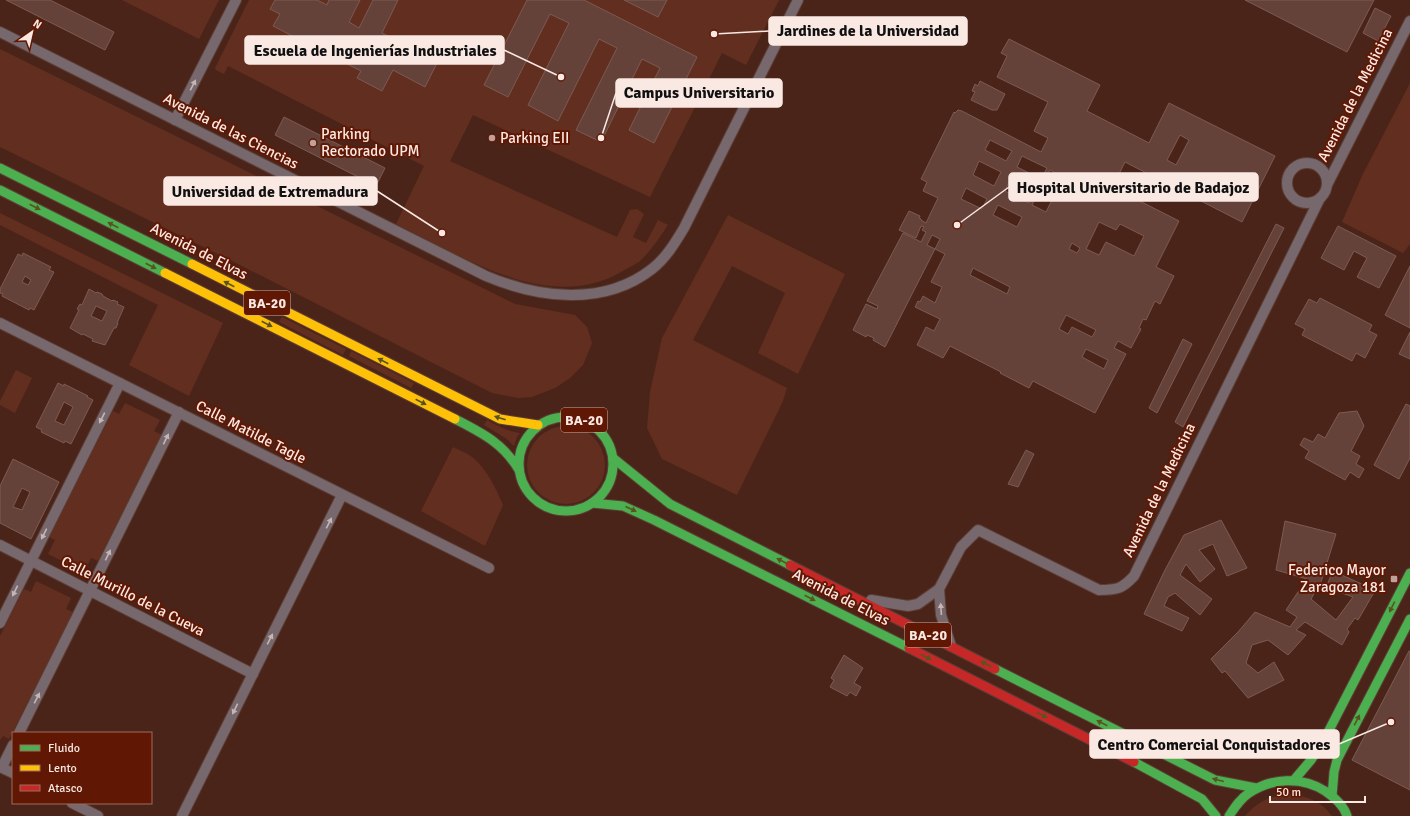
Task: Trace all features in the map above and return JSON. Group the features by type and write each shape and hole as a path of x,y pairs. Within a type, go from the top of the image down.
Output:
{"main road":[{"name":"Avenida de Elvas","path":"0,168 500,419 538,425"},
{"name":"BA-20","path":"0,190 478,431 506,450 512,458 521,480 529,494 544,506 552,510 576,510 592,503 605,491 610,481 613,458 610,446 598,429 584,420 575,417 558,417 538,425 529,434 522,445 518,457 518,470"},
{"name":"Avenida de Elvas","path":"613,458 670,504 1215,780 1256,788"},
{"name":"Avenida de Elvas","path":"592,503 623,506 654,520 1165,777 1202,799 1216,816"},
{"path":"1294,780 1311,760 1324,740 1410,573"},
{"path":"1332,796 1334,772 1337,760 1407,633 1410,619"},
{"name":"BA-20","path":"1229,816 1244,796 1256,788 1270,782 1294,780 1313,785 1332,796 1347,816"}],"street":[{"path":"175,120 236,0"},
{"name":"Avenida de las Ciencias","path":"0,32 486,276 514,286 543,293 563,295 582,294 615,288 634,280 651,269 670,250 684,228 798,0"},
{"name":"Avenida de la Medicina","path":"1328,183 1410,21"},
{"path":"1302,164 1314,164 1324,171 1327,176 1328,183 1324,194 1320,198 1314,202 1302,202 1296,199 1288,189 1288,176 1296,166 1302,164"},
{"name":"Avenida de la Medicina","path":"939,589 961,547 978,530 1099,590 1112,590 1126,585 1134,576 1320,198"},
{"name":"Calle Matilde Tagle","path":"0,323 489,568"},
{"path":"0,622 120,383"},
{"path":"19,732 179,412"},
{"path":"182,816 342,495"},
{"name":"Calle Murillo de la Cueva","path":"0,545 252,674"},
{"path":"939,589 941,615 951,646"},
{"name":"Avenida de Elvas","path":"853,596 908,606 918,604 939,589"},
{"path":"12,747 1,767 12,772"},
{"path":"74,804 98,816"}],"shaded area":[{"path":"122,0 219,0 199,39"},
{"path":"249,0 779,0 746,65 722,53 650,197 473,115 450,161 617,237 630,210 637,209 644,214 633,237 646,243 658,220 668,225 648,253 636,264 621,272 593,283 565,287 535,284 506,276 448,251 396,224 424,166 228,66 224,74 216,70 215,68"},
{"path":"0,49 515,304 575,315 587,327 592,343 583,365 570,378 555,388 532,397 518,398 492,393 240,265 0,147"},
{"path":"1410,83 1410,244 1403,253 1342,222 1362,176"},
{"path":"0,213 223,323 189,396 129,365 158,305 0,225"},
{"path":"728,215 845,274 798,374 758,353 785,293 732,266 693,340 787,388 783,401 737,495 662,459 647,428 650,392 662,338"},
{"path":"282,317 346,349 343,355 279,322"},
{"path":"351,351 414,383 411,388 349,356"},
{"path":"16,370 32,378 15,413 0,405 0,401"},
{"path":"125,403 160,420 154,431 162,435 98,561 91,558 84,572 48,554 55,540 49,537 113,411 119,414"},
{"path":"487,420 507,430 520,433 514,446 507,439 484,425"},
{"path":"566,426 581,429 594,437 602,450 605,465 602,480 594,493 581,501 566,504 551,501 538,493 530,480 527,465 530,450 538,437 551,429"},
{"path":"453,447 470,456 482,467 494,485 503,505 485,546 421,511"},
{"path":"36,581 71,598 66,609 73,612 9,739 3,736 0,740 0,636 24,589 31,592"},
{"path":"1292,794 1315,801 1324,807 1332,816 1245,816 1255,806 1272,797"}],"building":[{"path":"6,0 50,0 114,32 105,50"},
{"path":"275,0 317,0 327,5 329,0 360,0 349,22 359,28 373,0 398,0 382,33 438,61 425,87 393,70 382,91 357,78 361,71 273,26 280,14 270,9"},
{"path":"527,0 584,0 697,57 654,143 629,130 660,68 642,59 601,142 576,130 617,48 599,39 558,121 528,105 569,23 550,14 508,97 484,85"},
{"path":"624,0 667,0 658,17"},
{"path":"1245,0 1374,0 1347,52"},
{"path":"1375,8 1391,16 1378,41 1363,33"},
{"path":"1009,39 1100,85 1087,111 1149,143 1169,103 1275,156 1242,222 1125,162 1119,174 1123,176 1116,189 1179,221 1156,267 1174,276 1160,304 1155,301 1146,320 1143,319 1139,328 1141,329 1131,348 1118,341 1114,348 1126,354 1095,413 1033,381 1029,388 950,346 943,358 917,345 926,327 934,331 940,319 915,307 923,296 935,303 942,287 931,282 945,254 935,249 885,347 873,340 874,338 867,335 866,337 853,330 866,304 877,309 878,306 867,301 903,233 921,242 926,232 922,230 924,227 921,226 916,238 899,230 909,211 920,216 919,218 926,223 938,198 923,191 927,182 921,179 954,112 955,113 958,110 962,111 1041,152 1048,138 1034,131 1048,102 997,77 1007,56 1001,53","holes":["1180,135 1189,140 1176,165 1167,160","990,140 1012,151 1006,161 985,150","1022,156 1047,168 1041,179 1017,167","979,161 1001,172 994,186 973,175","1050,170 1063,177 1058,187 1044,181","1228,173 1237,177 1232,187 1223,182","1011,177 1036,190 1029,203 1005,191","966,188 987,199 982,209 961,199","1039,191 1053,198 1046,212 1032,205","998,205 1022,217 1017,227 993,215","1099,222 1116,230 1120,224 1144,236 1134,256 1106,242 1099,255 1086,249","932,235 940,239 935,249 927,245","1072,243 1080,248 1077,253 1069,249","973,268 1010,287 1007,294 970,275","1066,315 1096,330 1092,337 1072,327 1068,334 1059,329","1086,349 1108,360 1104,369 1082,357"]},
{"path":"980,81 1005,94 997,110 992,110 971,100 975,92 972,91 975,84 978,86"},
{"path":"284,117 385,168 376,186 275,135"},
{"path":"1276,224 1284,228 1183,427 1175,422"},
{"path":"1338,226 1396,256 1379,288 1357,277 1367,258 1354,251 1344,270 1321,258"},
{"path":"23,253 51,267 49,270 54,272 34,310 30,308 29,310 2,296 3,294 0,293 0,289 18,254 22,256","holes":["25,276 31,280 28,285 22,282"]},
{"path":"1410,266 1410,328 1385,315"},
{"path":"89,289 96,293 102,294 112,301 118,302 117,304 124,307 116,328 114,328 105,345 92,341 93,339 70,328 79,310 77,309 80,304 82,305","holes":["96,306 107,311 102,321 91,316"]},
{"path":"1320,298 1372,325 1369,331 1377,335 1365,358 1356,353 1352,361 1302,335 1305,329 1295,324 1309,299 1317,303"},
{"path":"1410,332 1410,359 1399,354"},
{"path":"1183,339 1192,344 1157,413 1149,408"},
{"path":"58,383 64,386 64,384 93,400 71,444 65,441 64,443 41,432 42,430 36,427","holes":["64,402 73,407 64,425 55,421"]},
{"path":"1406,404 1410,406 1410,458 1399,479 1374,465"},
{"path":"1357,411 1364,426 1351,451 1360,456 1356,464 1364,469 1359,478 1350,472 1345,480 1305,458 1309,451 1300,445 1304,438 1313,442 1318,434 1325,438 1339,413"},
{"path":"1026,450 1034,454 1018,487 1008,484"},
{"path":"13,459 59,482 31,539 0,523 0,486","holes":["22,488 30,492 22,510 13,507"]},
{"path":"1221,520 1247,568 1227,576 1213,544 1199,550 1215,569 1200,582 1186,564 1180,575 1212,599 1200,615 1175,593 1168,597 1164,606 1189,618 1182,631 1144,614 1184,535"},
{"path":"1285,521 1336,534 1321,582 1311,599 1336,620 1353,597 1326,587 1333,571 1376,589 1358,620 1355,618 1347,629 1349,632 1342,645 1305,622 1296,630 1306,635 1288,655 1268,640 1252,645 1246,663 1258,673 1274,662 1284,680 1248,698 1225,671 1222,673 1211,659 1238,632 1255,612 1290,627 1297,617 1286,610 1300,589 1305,594 1307,579 1276,570"},
{"path":"1410,651 1410,790 1352,760"},
{"path":"844,655 863,668 854,683 861,687 856,696 850,692 847,696 830,687 834,680 831,678"}],"traffic: fast":[{"path":"0,168 192,264"},
{"path":"0,190 165,273"},
{"path":"566,417 584,420 599,431 610,446 613,464 610,482 599,497 584,508 566,511 548,508 533,497 522,482 519,464 522,446 533,431 548,420 566,417"},
{"path":"455,419 483,434 499,446 519,470"},
{"path":"613,458 670,504 790,565"},
{"path":"592,503 623,506 654,520 909,648"},
{"path":"1294,780 1311,760 1324,740 1410,573"},
{"path":"1332,796 1334,772 1337,760 1410,619"},
{"path":"995,669 1215,780 1256,788"},
{"path":"1134,762 1202,799 1216,816"},
{"path":"1229,816 1240,801 1249,793 1267,784 1287,781 1307,783 1325,791 1338,802 1344,809 1347,816"}],"traffic: slow":[{"path":"192,264 500,419 538,425"},
{"path":"165,273 455,419"}],"traffic: jam":[{"path":"790,565 995,669"},
{"path":"909,648 1134,762"}],"place":[{"name":"Jardines de la Universidad","path":"714,34"},
{"name":"Escuela de Ingenierías Industriales","path":"561,77"},
{"name":"Parking EII","path":"492,138"},
{"name":"Campus Universitario","path":"601,138"},
{"name":"Parking Rectorado UPM","path":"313,143"},
{"name":"Hospital Universitario de Badajoz","path":"957,225"},
{"name":"Universidad de Extremadura","path":"442,233"},
{"name":"Federico Mayor Zaragoza 181","path":"1394,579"},
{"name":"Centro Comercial Conquistadores","path":"1391,722"}]}
